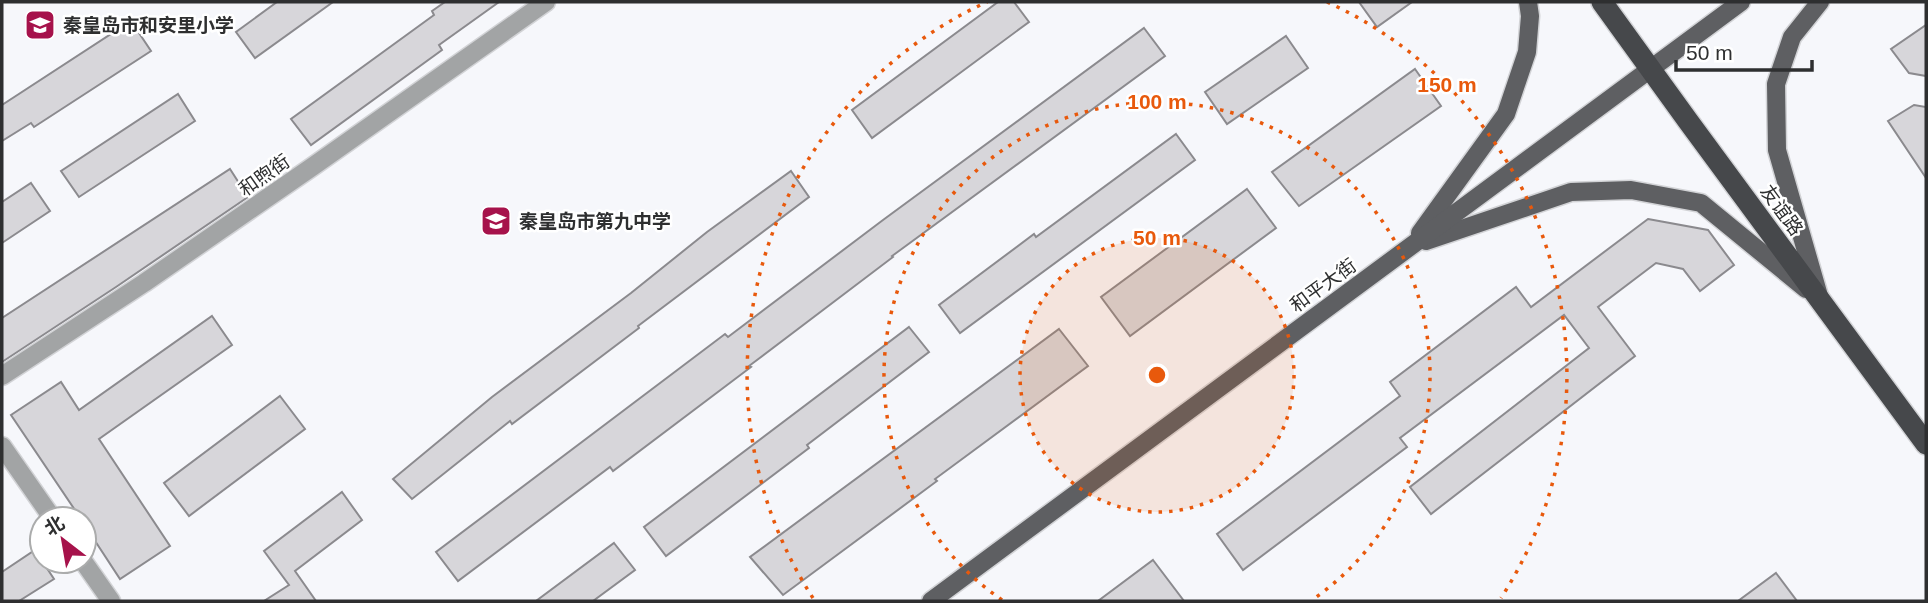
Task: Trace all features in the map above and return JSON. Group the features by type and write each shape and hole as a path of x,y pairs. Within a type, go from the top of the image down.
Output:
{"highway":[{"name":"友谊路","path":"1602,2 1926,444"}],"main road":[{"path":"1410,247 1506,114 1527,52 1530,16 1528,2"},
{"name":"和平大街","path":"930,601 1741,2"},
{"path":"1820,2 1792,37 1776,84 1777,150 1821,302"},
{"path":"1410,247 1571,192 1631,190 1701,203 1821,302"}],"street":[{"name":"和煦街","path":"2,376 144,283 545,2"},
{"path":"2,446 43,505"},
{"path":"93,575 111,601"}],"building":[{"path":"277,2 333,2 255,58 236,32"},
{"path":"445,2 499,2 439,45 442,50 311,145 291,119 434,15 432,11"},
{"path":"998,2 1014,2 1029,22 872,138 852,110"},
{"path":"1359,2 1412,2 1377,27"},
{"path":"131,21 151,51 34,127 31,123 2,141 2,105"},
{"path":"1926,25 1926,76 1909,73 1891,49"},
{"path":"1144,28 1165,56 892,256 613,471 610,467 458,581 436,552 725,334 728,337"},
{"path":"1286,36 1308,68 1227,124 1205,92"},
{"path":"1415,69 1441,106 1299,206 1272,172"},
{"path":"178,94 195,121 79,197 61,171"},
{"path":"1914,105 1926,107 1926,178 1888,121"},
{"path":"1176,134 1195,160 960,333 939,305"},
{"path":"230,169 248,197 2,362 2,318"},
{"path":"791,171 809,197 512,424 510,421 412,499 393,479 492,397"},
{"path":"31,183 50,211 2,243 2,202"},
{"path":"1247,189 1276,228 1130,336 1101,297"},
{"path":"1648,219 1708,230 1734,265 1700,291 1683,269 1656,263 1598,307 1635,356 1431,514 1410,487 1589,348 1564,315 1400,438 1407,447 1243,570 1217,534 1400,396 1390,382 1516,287 1531,307"},
{"path":"212,316 232,345 99,439 170,546 120,579 98,545 98,505 72,505 11,415 61,382 79,410"},
{"path":"909,327 929,352 807,445 809,448 666,556 644,527"},
{"path":"1059,329 1088,366 783,595 750,557"},
{"path":"280,396 305,429 189,516 164,483"},
{"path":"342,492 362,520 295,571 316,601 264,601 289,585 264,551"},
{"path":"614,543 635,570 593,601 536,601"},
{"path":"28,555 28,575 51,575 54,579 19,601 2,601 2,572"},
{"path":"1153,560 1184,601 1098,601"},
{"path":"1776,573 1797,601 1738,601"}],"place":[{"name":"秦皇岛市和安里小学","path":"40,25"},
{"name":"秦皇岛市第九中学","path":"496,221"}]}
